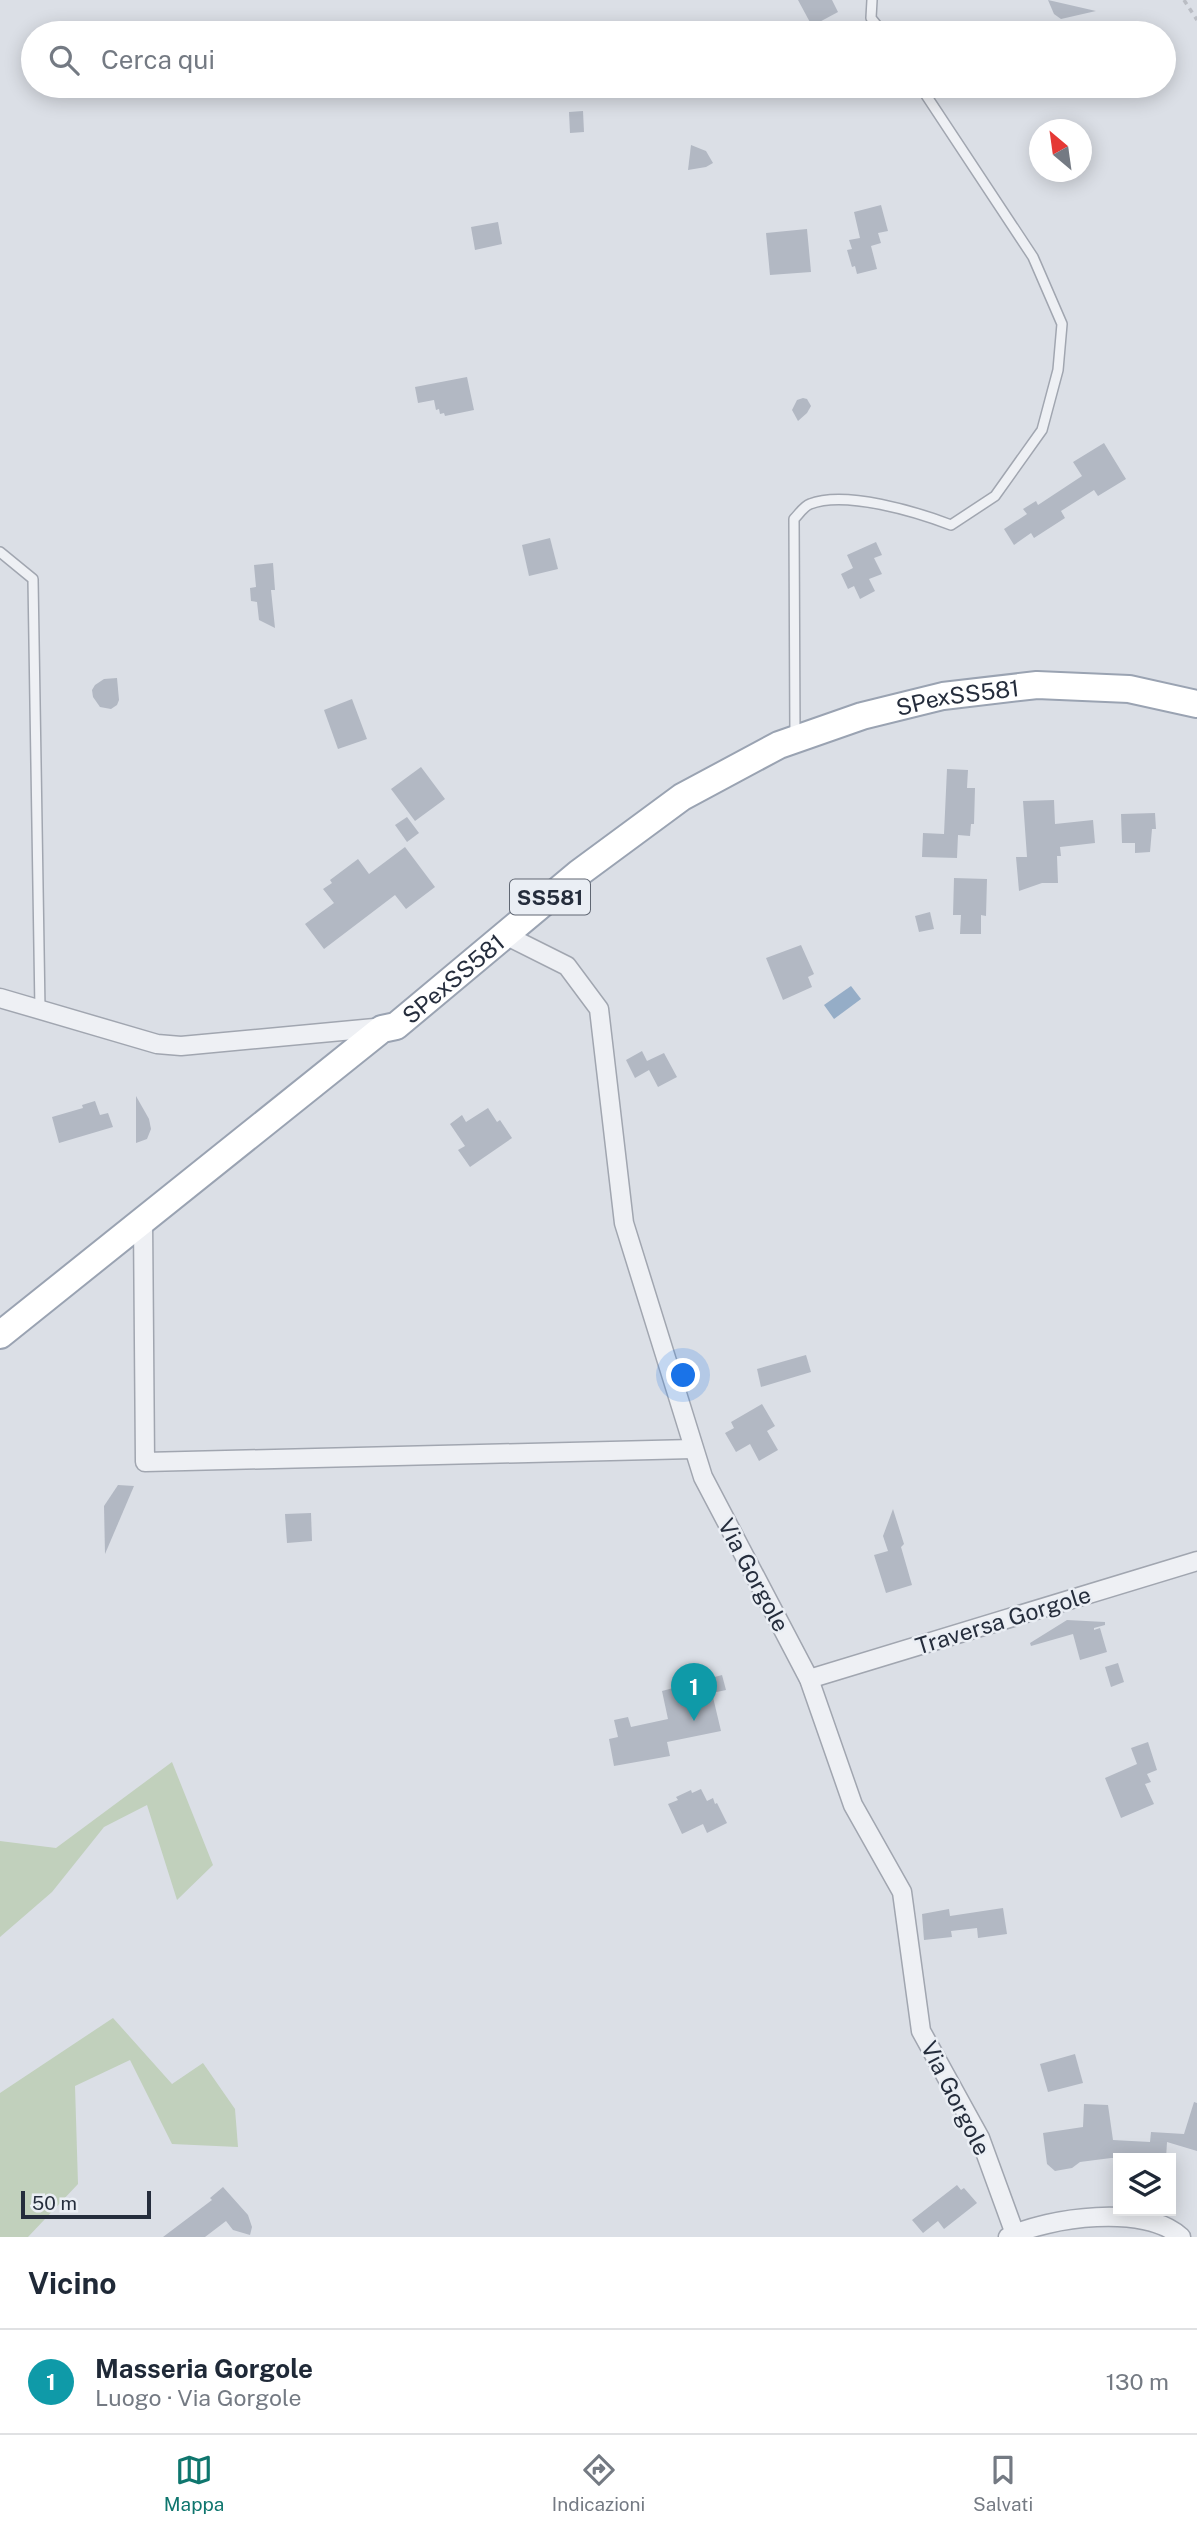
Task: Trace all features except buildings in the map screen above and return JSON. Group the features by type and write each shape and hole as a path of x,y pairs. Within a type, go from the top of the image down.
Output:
{"main road":[{"name":"SPexSS581","path":"0,1335 382,1029 396,1026 579,873 682,797 779,745 862,716 943,696 1037,685 1129,689 1197,704"}],"street":[{"name":"Via Gorgole","path":"505,935 567,966 599,1009 624,1223 703,1477 808,1679 853,1805 902,1892 921,2031 980,2138 1012,2235"},
{"path":"0,998 157,1044 181,1046 396,1026"},
{"path":"143,1221 145,1462 694,1449"},
{"name":"Traversa Gorgole","path":"808,1679 1197,1561"},
{"path":"1012,2235 1046,2224 1086,2217 1128,2218 1170,2227 1181,2237"}],"lane":[{"path":"872,0 871,18 873,21"},
{"path":"795,740 794,519 809,504 850,499 929,517 951,526 995,496 1042,430 1058,370 1062,324 1033,257 928,98"},
{"path":"0,552 33,579 40,1010"}],"path":[{"path":"1184,0 1197,20"}],"green space":[{"path":"172,1762 213,1865 177,1900 147,1805 104,1827 52,1892 0,1937 0,1841 56,1848"},
{"path":"113,2018 172,2084 203,2063 235,2109 238,2147 172,2144 130,2060 75,2086 78,2184 28,2237 0,2237 0,2093"}],"water":[{"path":"851,986 861,999 834,1019 824,1005"}],"place":[{"name":"Masseria Gorgole","path":"694,1721"}]}
